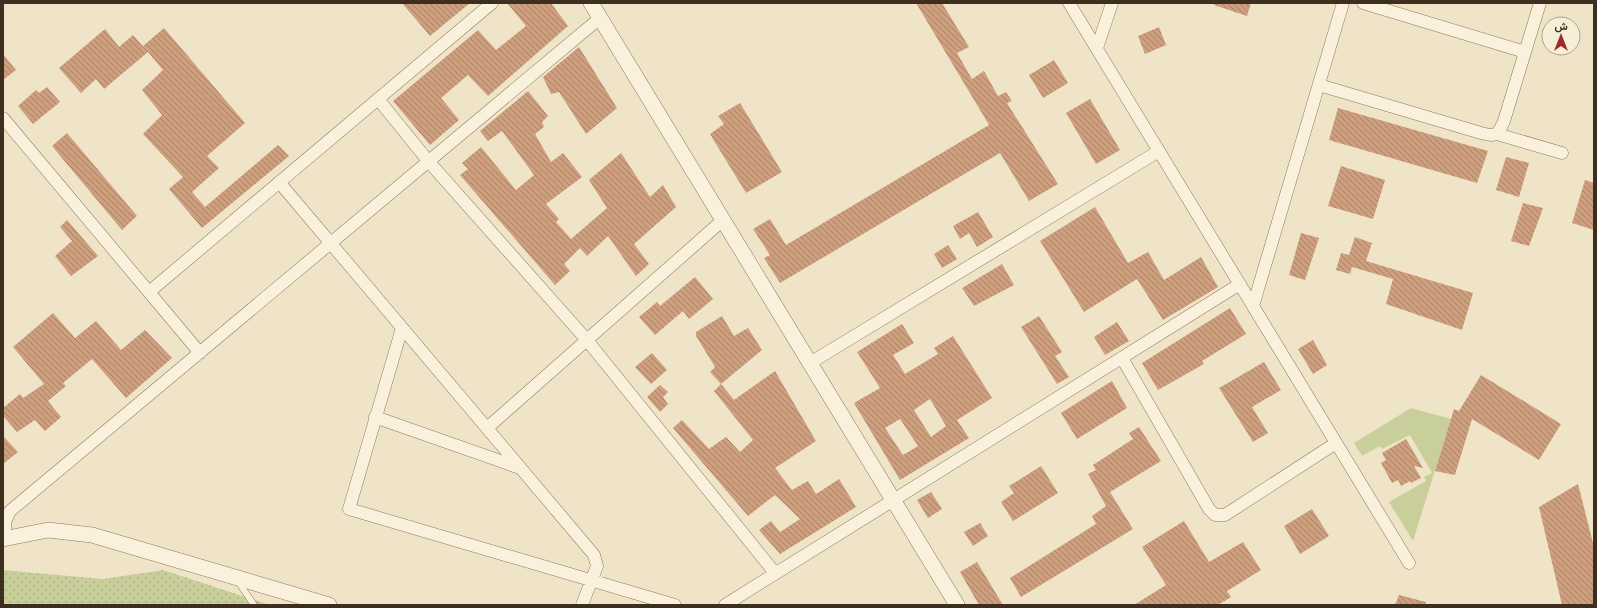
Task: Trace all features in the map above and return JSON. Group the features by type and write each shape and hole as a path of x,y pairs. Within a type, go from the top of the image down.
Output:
{"street":[{"path":"149,292 492,3"},
{"path":"591,3 957,605"},
{"path":"1070,3 1409,563"},
{"path":"1097,48 1112,3"},
{"path":"1253,306 1343,3"},
{"path":"1363,3 1525,52"},
{"path":"1497,134 1504,121 1540,3"},
{"path":"328,605 92,535 48,530 4,538 5,522 10,511 600,18"},
{"path":"1319,85 1486,134 1497,134 1562,153"},
{"path":"378,99 429,162 586,339 775,573"},
{"path":"3,118 200,353"},
{"path":"810,363 1159,150"},
{"path":"279,182 594,555 597,566 582,605"},
{"path":"487,428 586,339 723,220"},
{"path":"725,605 1240,284"},
{"path":"402,328 349,509 675,605"},
{"path":"1122,358 1209,509 1215,515 1225,515 1336,443"},
{"path":"375,417 521,468"}],"lane":[{"path":"233,576 254,605"}],"green space":[{"path":"1411,408 1451,419 1413,541 1389,502 1426,481 1424,477 1432,473 1410,435 1382,449 1380,446 1362,456 1354,443"},
{"path":"3,570 103,579 163,570 270,605 3,605"}],"building":[{"path":"402,3 470,3 430,36"},
{"path":"507,3 551,3 568,26 488,96 468,75 441,98 459,120 430,145 393,101 478,30 496,50 526,26"},
{"path":"916,3 942,3 969,47 957,53 972,79 984,71 998,96 1006,92 1012,101 1007,103 1058,184 1029,201 1000,153 780,283 764,258 770,255 753,229 770,219 786,245 989,125"},
{"path":"1214,3 1251,3 1247,16 1214,5"},
{"path":"1159,27 1166,45 1145,54 1138,36"},
{"path":"164,28 245,123 207,156 219,168 192,192 205,207 278,145 289,156 202,228 169,189 183,177 143,134 162,115 142,90 163,70 143,46"},
{"path":"105,29 119,47 133,35 148,52 104,89 96,79 81,93 59,68"},
{"path":"579,47 617,108 586,134 559,92 551,94 543,77"},
{"path":"3,54 16,70 3,80"},
{"path":"1054,60 1068,83 1043,98 1029,75"},
{"path":"47,87 60,102 33,124 18,106 36,90 39,93"},
{"path":"528,91 548,116 542,122 544,127 535,134 551,162 563,153 582,177 546,204 559,219 556,222 571,239 607,208 589,180 621,153 650,197 663,185 676,207 634,244 649,264 636,276 608,236 587,256 580,248 564,264 570,271 555,285 460,175 468,169 462,163 481,147 516,190 534,175 502,131 488,141 480,131"},
{"path":"1090,99 1120,150 1096,164 1066,113"},
{"path":"740,103 782,172 746,193 710,134 724,124 718,116"},
{"path":"1338,108 1488,151 1477,183 1329,140"},
{"path":"67,133 137,216 122,230 52,146"},
{"path":"1506,157 1529,163 1519,197 1496,190"},
{"path":"1341,166 1385,180 1373,219 1328,206"},
{"path":"1585,180 1594,183 1594,230 1572,223"},
{"path":"1523,203 1543,208 1529,246 1511,241"},
{"path":"1095,207 1128,263 1148,252 1164,280 1201,257 1218,287 1163,320 1137,279 1084,312 1040,241"},
{"path":"978,212 993,237 977,247 969,233 960,239 953,226"},
{"path":"67,220 98,256 71,276 55,256 72,241 60,227"},
{"path":"1301,233 1319,238 1305,280 1289,275"},
{"path":"1355,237 1372,243 1366,261 1473,293 1462,330 1386,304 1393,279 1352,267 1350,274 1336,270 1341,253 1349,255"},
{"path":"948,245 957,259 942,268 934,254"},
{"path":"1002,264 1014,285 974,306 962,288"},
{"path":"695,277 713,299 689,319 683,311 655,335 639,317 657,302 660,306"},
{"path":"1230,308 1246,334 1202,361 1204,364 1158,390 1142,363"},
{"path":"53,313 75,338 96,321 121,350 145,330 172,358 126,398 92,359 63,383 66,386 48,401 61,417 45,431 35,420 17,432 3,416 3,408 20,394 23,398 44,384 13,347"},
{"path":"722,316 734,336 748,328 762,350 721,384 710,372 715,367 696,336 696,332"},
{"path":"1039,316 1062,352 1055,356 1069,377 1057,384 1021,327"},
{"path":"1117,322 1129,341 1105,355 1094,337"},
{"path":"902,324 914,343 893,355 905,374 938,354 934,348 953,336 992,398 957,420 969,438 900,480 854,403 880,388 857,352","holes":["930,399 946,426 931,437 914,410","900,419 918,446 903,455 885,428"]},
{"path":"1313,340 1327,365 1313,374 1298,349"},
{"path":"652,353 667,370 651,384 635,367"},
{"path":"1264,362 1281,390 1252,407 1268,433 1253,442 1219,388"},
{"path":"775,371 816,441 775,468 792,490 808,481 816,494 839,479 856,507 780,554 759,530 771,521 780,532 800,519 775,495 748,516 673,428 682,420 709,449 726,437 740,452 753,440 714,391 721,384 734,400"},
{"path":"1481,375 1561,424 1539,460 1472,419 1455,475 1435,471 1454,409 1459,411"},
{"path":"1112,381 1127,408 1077,439 1061,413"},
{"path":"660,385 668,392 663,397 668,404 660,412 647,397"},
{"path":"1139,427 1161,461 1110,492 1133,529 1021,597 1010,578 1096,524 1092,516 1106,506 1088,474 1096,470 1093,465 1133,439 1129,433"},
{"path":"3,436 18,452 3,464"},
{"path":"1406,439 1423,468 1414,466 1421,478 1411,483 1410,481 1401,486 1398,480 1392,483 1381,463 1386,460 1382,453"},
{"path":"1041,466 1058,493 1013,521 1001,502 1014,493 1009,486"},
{"path":"1578,484 1594,547 1594,605 1562,605 1539,507"},
{"path":"931,492 942,509 928,518 917,500"},
{"path":"1312,509 1329,536 1300,554 1284,526"},
{"path":"1184,521 1209,562 1243,542 1261,570 1227,591 1231,597 1218,605 1134,605 1166,585 1142,547"},
{"path":"980,523 988,536 973,546 964,532"},
{"path":"977,562 1003,605 979,605 960,572"},
{"path":"1399,595 1426,602 1425,605 1395,605"}]}
